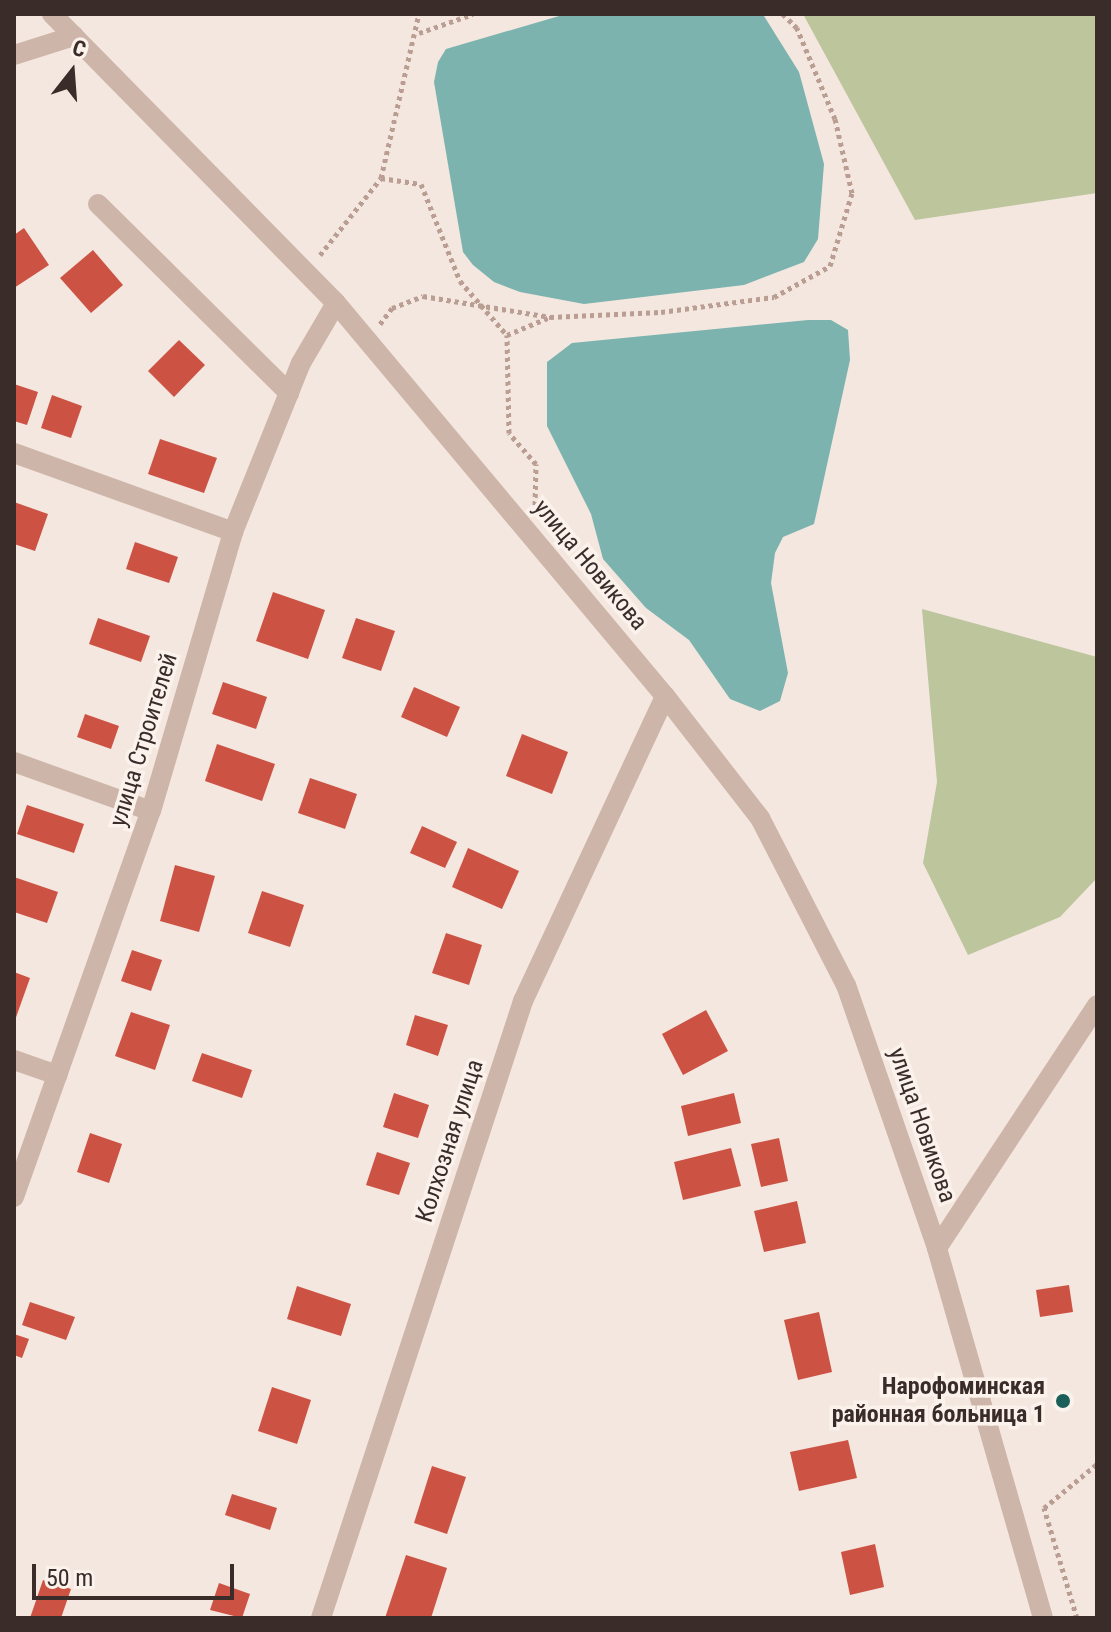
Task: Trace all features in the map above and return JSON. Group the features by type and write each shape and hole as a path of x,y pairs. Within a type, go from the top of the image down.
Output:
{"street":[{"name":"улица Новикова","path":"52,14 336,303 665,696 760,818 846,985 937,1248 1043,1618"},
{"path":"14,55 74,36"},
{"path":"98,204 289,393"},
{"name":"улица Строителей","path":"14,1197 151,811 233,532 289,393 336,303"},
{"path":"14,453 233,532"},
{"name":"Колхозная улица","path":"321,1618 523,1001 665,696"},
{"path":"14,762 151,811"},
{"name":"улица Новикова","path":"937,1248 1097,1005"},
{"path":"14,1060 57,1075"}],"path":[{"path":"306,272 381,178 419,33 419,14"},
{"path":"419,33 473,14"},
{"path":"367,340 392,308 423,296 550,317 661,312 774,297 830,266 852,193 835,119 797,28 783,14"},
{"path":"381,178 421,184 460,281 484,304 507,335 509,433 536,464 533,538"},
{"path":"507,335 550,317"},
{"path":"1077,1618 1044,1508 1097,1464"}],"green space":[{"path":"803,14 1097,14 1097,193 915,220"},
{"path":"922,609 1097,657 1097,878 1060,917 968,955 923,863 937,782"}],"water":[{"path":"566,14 764,16 799,72 824,164 818,239 804,262 744,285 584,304 520,292 494,282 473,265 463,252 434,82 438,62 446,49"},
{"path":"831,320 848,330 850,360 814,524 783,537 775,553 771,583 788,673 780,701 760,711 730,699 689,640 646,608 603,559 591,514 547,426 547,362 572,343"}],"building":[{"path":"24,228 49,265 14,288 14,235"},
{"path":"93,250 123,285 91,313 60,278"},
{"path":"179,340 205,365 174,397 148,371"},
{"path":"14,384 38,392 27,425 14,421"},
{"path":"52,395 82,406 71,438 41,428"},
{"path":"160,439 217,458 204,493 148,474"},
{"path":"14,502 48,514 35,551 14,544"},
{"path":"135,542 178,557 169,583 126,569"},
{"path":"273,592 325,610 308,659 256,641"},
{"path":"98,618 150,636 141,662 89,644"},
{"path":"356,618 395,631 381,671 342,658"},
{"path":"223,682 267,697 256,729 212,714"},
{"path":"414,687 460,707 447,737 401,717"},
{"path":"85,714 119,726 111,749 77,737"},
{"path":"522,734 568,752 552,794 506,776"},
{"path":"217,744 275,764 262,801 205,781"},
{"path":"310,778 357,794 345,829 298,813"},
{"path":"27,805 84,824 74,853 17,834"},
{"path":"422,826 457,842 445,868 410,853"},
{"path":"468,848 519,871 502,909 452,887"},
{"path":"175,865 215,876 199,932 160,921"},
{"path":"14,877 58,892 47,923 14,912"},
{"path":"262,891 304,905 290,947 248,933"},
{"path":"446,933 482,945 469,985 432,973"},
{"path":"132,950 162,960 151,991 121,981"},
{"path":"14,972 30,978 14,1023"},
{"path":"706,1010 728,1051 683,1075 662,1034"},
{"path":"131,1012 170,1025 155,1070 115,1056"},
{"path":"415,1015 448,1025 438,1056 406,1045"},
{"path":"202,1053 252,1070 242,1098 192,1081"},
{"path":"394,1093 429,1105 418,1138 383,1127"},
{"path":"734,1093 741,1123 688,1136 681,1106"},
{"path":"90,1133 122,1144 109,1183 77,1172"},
{"path":"779,1138 788,1181 761,1187 751,1144"},
{"path":"731,1148 741,1186 683,1200 674,1162"},
{"path":"377,1152 410,1163 399,1195 366,1185"},
{"path":"797,1201 806,1243 764,1252 754,1211"},
{"path":"1069,1285 1073,1312 1040,1317 1036,1290"},
{"path":"297,1286 351,1304 341,1336 287,1319"},
{"path":"30,1302 75,1317 66,1340 22,1325"},
{"path":"819,1312 832,1372 798,1380 784,1320"},
{"path":"14,1334 29,1339 22,1358 14,1355"},
{"path":"272,1387 311,1400 297,1444 258,1431"},
{"path":"848,1440 857,1478 799,1491 790,1452"},
{"path":"432,1466 466,1477 447,1534 414,1523"},
{"path":"232,1494 277,1508 270,1530 225,1515"},
{"path":"875,1544 884,1587 850,1595 841,1552"},
{"path":"406,1555 447,1568 431,1618 385,1618"},
{"path":"43,1580 71,1589 61,1618 30,1618"},
{"path":"219,1583 250,1594 242,1618 210,1610"}],"place":[{"name":"Нарофоминская районная больница 1","path":"1063,1401"}]}
